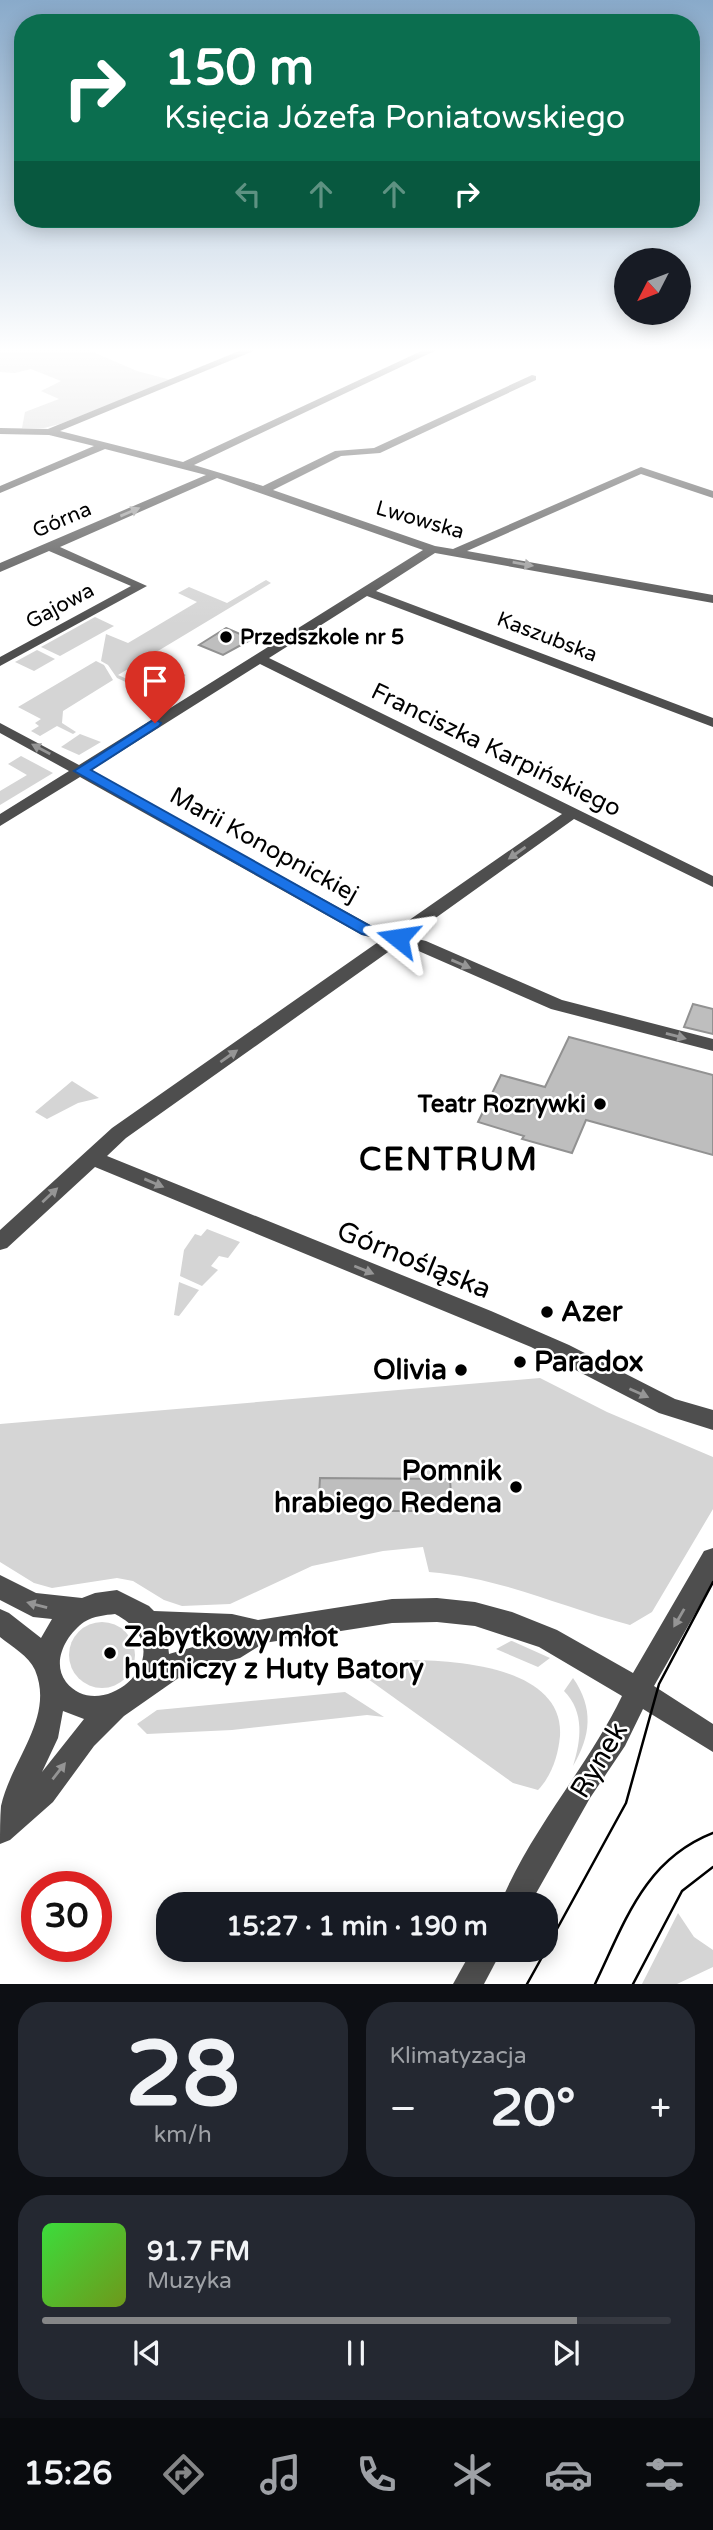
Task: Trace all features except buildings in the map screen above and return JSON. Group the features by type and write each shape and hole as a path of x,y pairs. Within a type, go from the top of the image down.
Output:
{"street":[{"name":"Lwowska","path":"79,440 217,474 433,549 713,599"},
{"path":"183,466 240,440"},
{"path":"264,490 340,453 376,451 400,440"},
{"path":"0,490 104,446"},
{"path":"456,552 641,470 713,495"},
{"name":"Górna","path":"0,568 217,474"},
{"name":"Gajowa","path":"0,662 141,586 50,547"},
{"path":"0,821 433,549"},
{"name":"Kaszubska","path":"365,591 713,722"},
{"name":"Franciszka Karpińskiego","path":"259,658 713,882"},
{"name":"Marii Konopnickiej","path":"0,727 368,931 398,938 557,1004 713,1045"},
{"path":"0,1242 119,1133 573,813"},
{"name":"Górnośląska","path":"91,1157 542,1342 623,1386 688,1415 713,1420"},
{"name":"Rynek","path":"521,1892 580,1788 616,1737 638,1691 713,1559"},
{"path":"0,1587 33,1605 79,1609"},
{"path":"5,1824 24,1778 45,1738 51,1677 47,1653 57,1630 79,1609 96,1603 117,1602 141,1612 150,1623 156,1638 156,1660 145,1686"},
{"path":"150,1623 179,1627 237,1625 258,1632 410,1611 460,1612 493,1619 538,1635 638,1691 713,1739"},
{"path":"0,1621 34,1648 64,1698 87,1708 115,1706 126,1702 181,1661 240,1646 258,1632"},
{"path":"5,1824 43,1792 89,1732 115,1706"},
{"path":"468,1984 481,1962"}],"shaded area":[{"path":"266,580 271,583 118,675 172,699 167,701 117,678 108,665 101,661 106,634 128,643 197,602 178,593 189,587 227,603"},
{"path":"95,617 114,626 60,656 41,647"},
{"path":"37,650 55,659 34,671 15,662"},
{"path":"96,661 104,665 113,680 63,711 62,723 76,732 73,734 57,726 40,736 31,731 39,726 35,723 41,719 18,707"},
{"path":"158,663 186,675 167,687 139,674"},
{"path":"80,734 101,742 79,755 61,747"},
{"path":"21,756 53,773 0,805 0,791 27,775 8,764"},
{"path":"72,1081 99,1098 78,1103 47,1119 35,1112"},
{"path":"207,1229 240,1242 228,1258 219,1256 211,1266 218,1270 202,1286 180,1276 184,1250 195,1234 201,1236"},
{"path":"179,1282 199,1290 179,1316 174,1315"},
{"path":"540,1378 607,1412 713,1457 713,1509 652,1612 630,1625 482,1580 429,1572 423,1547 383,1551 312,1566 230,1604 182,1606 164,1600 133,1581 117,1578 52,1588 34,1583 0,1562 0,1424"},
{"path":"95,1622 109,1622 121,1627 130,1636 135,1655 133,1668 126,1679 109,1688 95,1688 83,1683 74,1674 69,1662 69,1648 74,1636 83,1627"},
{"path":"511,1641 550,1658 538,1667 496,1649"},
{"path":"406,1660 451,1662 503,1672 526,1681 544,1695 556,1713 560,1736 554,1765 538,1790 513,1783 368,1679 367,1674 372,1668"},
{"path":"573,1678 584,1700 588,1722 584,1744 573,1766 578,1747 578,1717 571,1699 564,1691"},
{"path":"345,1692 384,1717 367,1715 232,1730 147,1734 137,1724 157,1710"},
{"path":"678,1913 694,1937 713,1950 713,1967 677,1984 642,1984"}],"tram line":[{"path":"558,1927 626,1803 659,1684 713,1582"},
{"path":"595,1984 627,1916 653,1876 689,1845 713,1833"},
{"path":"633,1984 682,1891 713,1867"},
{"path":"527,1984 539,1962"}],"place":[{"name":"Przedszkole nr 5","path":"226,637"},
{"name":"Teatr Rozrywki","path":"600,1104"},
{"name":"Azer","path":"547,1312"},
{"name":"Paradox","path":"520,1362"},
{"name":"Olivia","path":"461,1370"},
{"name":"Pomnik hrabiego Redena","path":"516,1487"},
{"name":"Zabytkowy młot hutniczy z Huty Batory","path":"110,1653"}],"district":[{"name":"CENTRUM","path":"449,1160"}],"route":[{"path":"155,723 81,771 368,931 398,938"}]}
